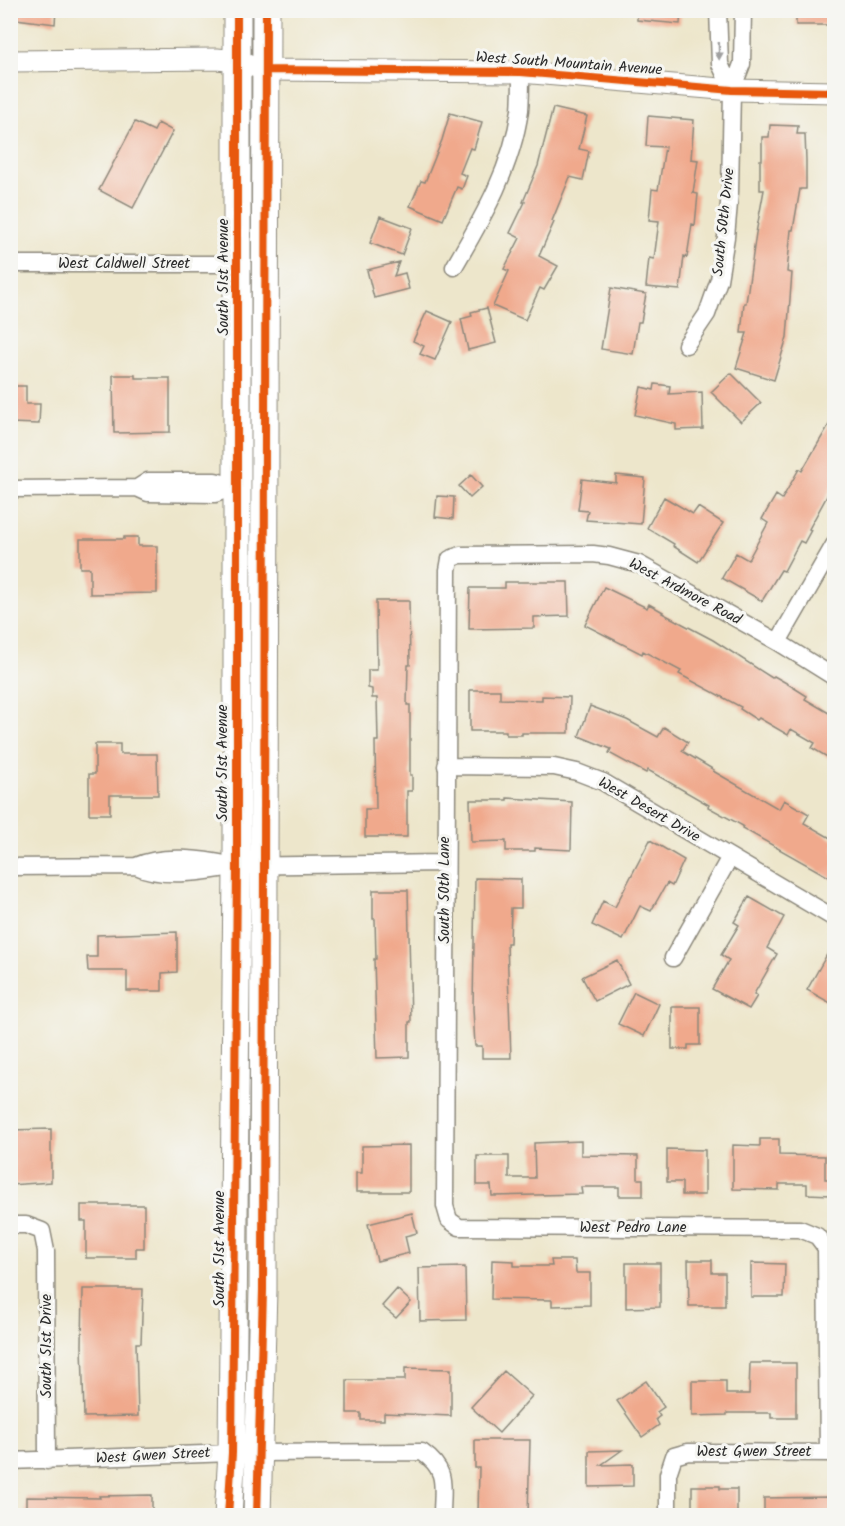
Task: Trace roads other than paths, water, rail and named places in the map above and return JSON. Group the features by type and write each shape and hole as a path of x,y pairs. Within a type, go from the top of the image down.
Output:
{"main road":[{"name":"South 51st Avenue","path":"228,1515 232,1453 237,866 237,10"},
{"path":"257,1515 263,1290 266,10"}],"street":[{"name":"South 50th Drive","path":"718,10 720,64 732,90"},
{"name":"South 50th Drive","path":"686,345 707,314 719,280 730,192 732,90 742,64 743,10"},
{"name":"West South Mountain Avenue","path":"10,61 210,59 237,61 266,70 521,72 732,90 834,92"},
{"path":"454,267 492,201 510,157 520,110 521,72"},
{"name":"West Caldwell Street","path":"10,264 237,264"},
{"path":"10,489 137,488 148,493 215,481 237,486 265,486"},
{"path":"778,642 834,545"},
{"name":"West Ardmore Road","path":"450,559 460,555 498,553 593,554 624,559 639,564 778,642 834,677"},
{"name":"South 50th Lane","path":"449,1220 445,1206 445,863 448,570 450,559"},
{"name":"West Desert Drive","path":"446,766 554,767 577,772 603,782 834,918"},
{"path":"672,958 730,857"},
{"path":"10,867 136,866 149,860 174,866 208,860 237,866 445,863"},
{"name":"West Pedro Lane","path":"449,1220 459,1227 800,1229 817,1236 826,1248 831,1453"},
{"name":"South 51st Drive","path":"10,1225 26,1225 42,1231 46,1251 47,1461"},
{"name":"West Gwen Street","path":"10,1461 232,1453 422,1452 435,1462 442,1475 442,1515"},
{"name":"West Gwen Street","path":"668,1515 668,1474 674,1456 688,1452 831,1453"}]}
